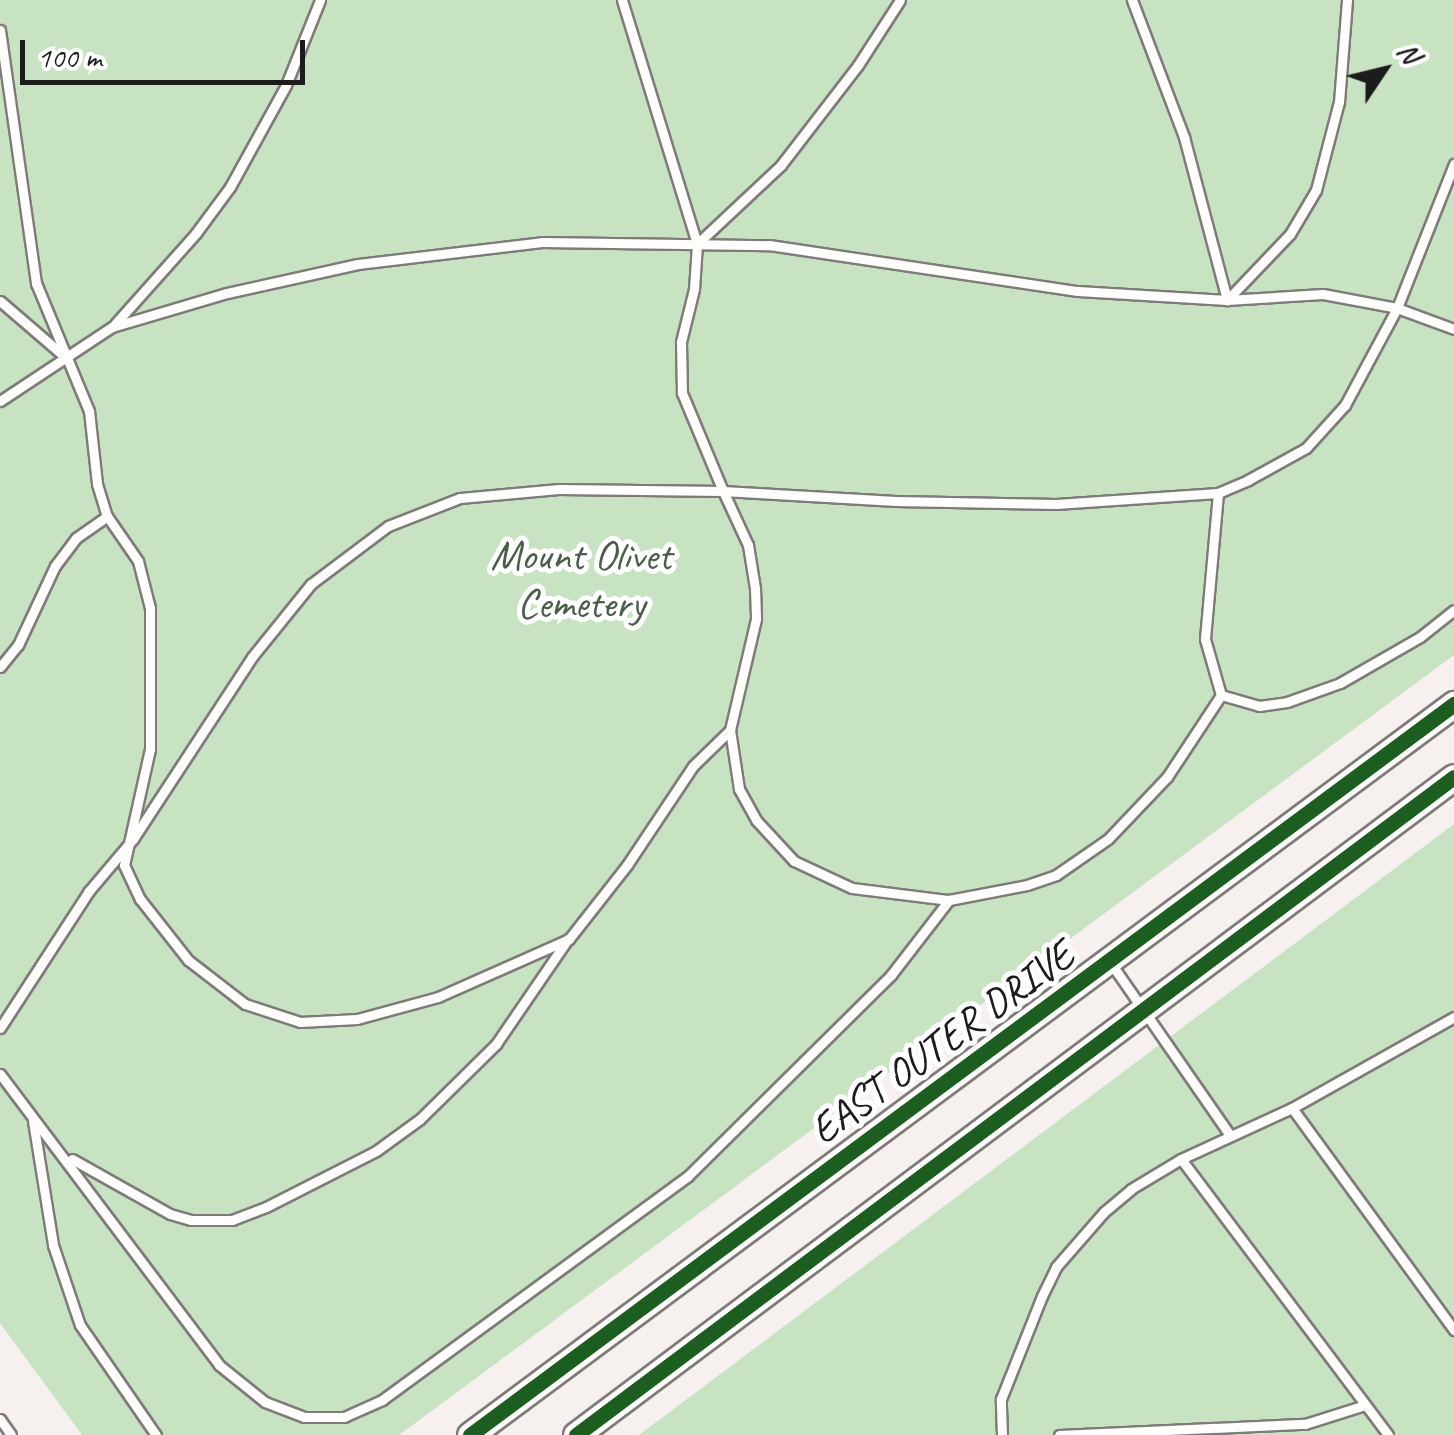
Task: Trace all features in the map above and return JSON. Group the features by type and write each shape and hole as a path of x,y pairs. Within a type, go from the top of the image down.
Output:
{"main road":[{"name":"EAST OUTER DRIVE","path":"470,1435 1454,704"},
{"path":"576,1435 1454,777"}],"lane":[{"path":"0,401 112,327 196,233 230,187 286,86 320,0"},
{"path":"622,0 696,244 694,289 681,342 682,393 748,545 755,588 756,619 730,730 738,789 756,820 794,861 852,888 949,900 1027,886 1084,857 1167,777 1221,695 1205,638 1218,493"},
{"path":"696,244 782,165 858,65 900,0"},
{"path":"1132,0 1184,137 1227,300"},
{"path":"1227,300 1280,246 1316,190 1339,102 1347,0"},
{"path":"0,30 36,283 89,412 97,484 107,516 138,562 150,608 150,749 133,840 124,865 159,926 218,985 275,1017 328,1022 389,1012 438,996 568,939"},
{"path":"0,1028 89,891 133,840 264,642 311,584 388,526 460,498 502,492 723,491 1010,505 1218,493 1285,462 1326,430 1360,380 1396,308 1454,164"},
{"path":"112,327 228,292 422,253 602,239 822,251 1078,291 1227,300 1323,294 1396,308 1454,329"},
{"path":"0,300 66,358"},
{"path":"0,667 18,645 55,566 76,538 107,516"},
{"path":"1221,695 1259,706 1287,702 1340,683 1420,637 1454,610"},
{"path":"65,1155 170,1214 191,1220 232,1220 376,1152 420,1119 496,1044 568,939 628,866 694,766 730,730"},
{"path":"0,1074 65,1155 192,1336 218,1365 265,1402 304,1417 344,1417 382,1400 688,1176 891,975 949,900"},
{"path":"1110,962 1230,1135"},
{"path":"1002,1435 1001,1399 1056,1268 1081,1235 1131,1188 1230,1135 1292,1108 1454,1018"},
{"path":"1292,1108 1454,1330"},
{"path":"33,1118 52,1246 69,1297 80,1325 156,1435"},
{"path":"1181,1160 1388,1435"},
{"path":"1059,1435 1305,1424 1328,1421 1366,1405"},
{"path":"0,1419 11,1435"}],"green space":[{"name":"Mount Olivet Cemetery","path":"0,0 1454,0 1454,655 399,1435 82,1435 0,1323"},
{"path":"1454,824 1454,1435 639,1435"}],"cycle path":[{"path":"470,1435 1454,704"},
{"path":"576,1435 1454,777"}]}
